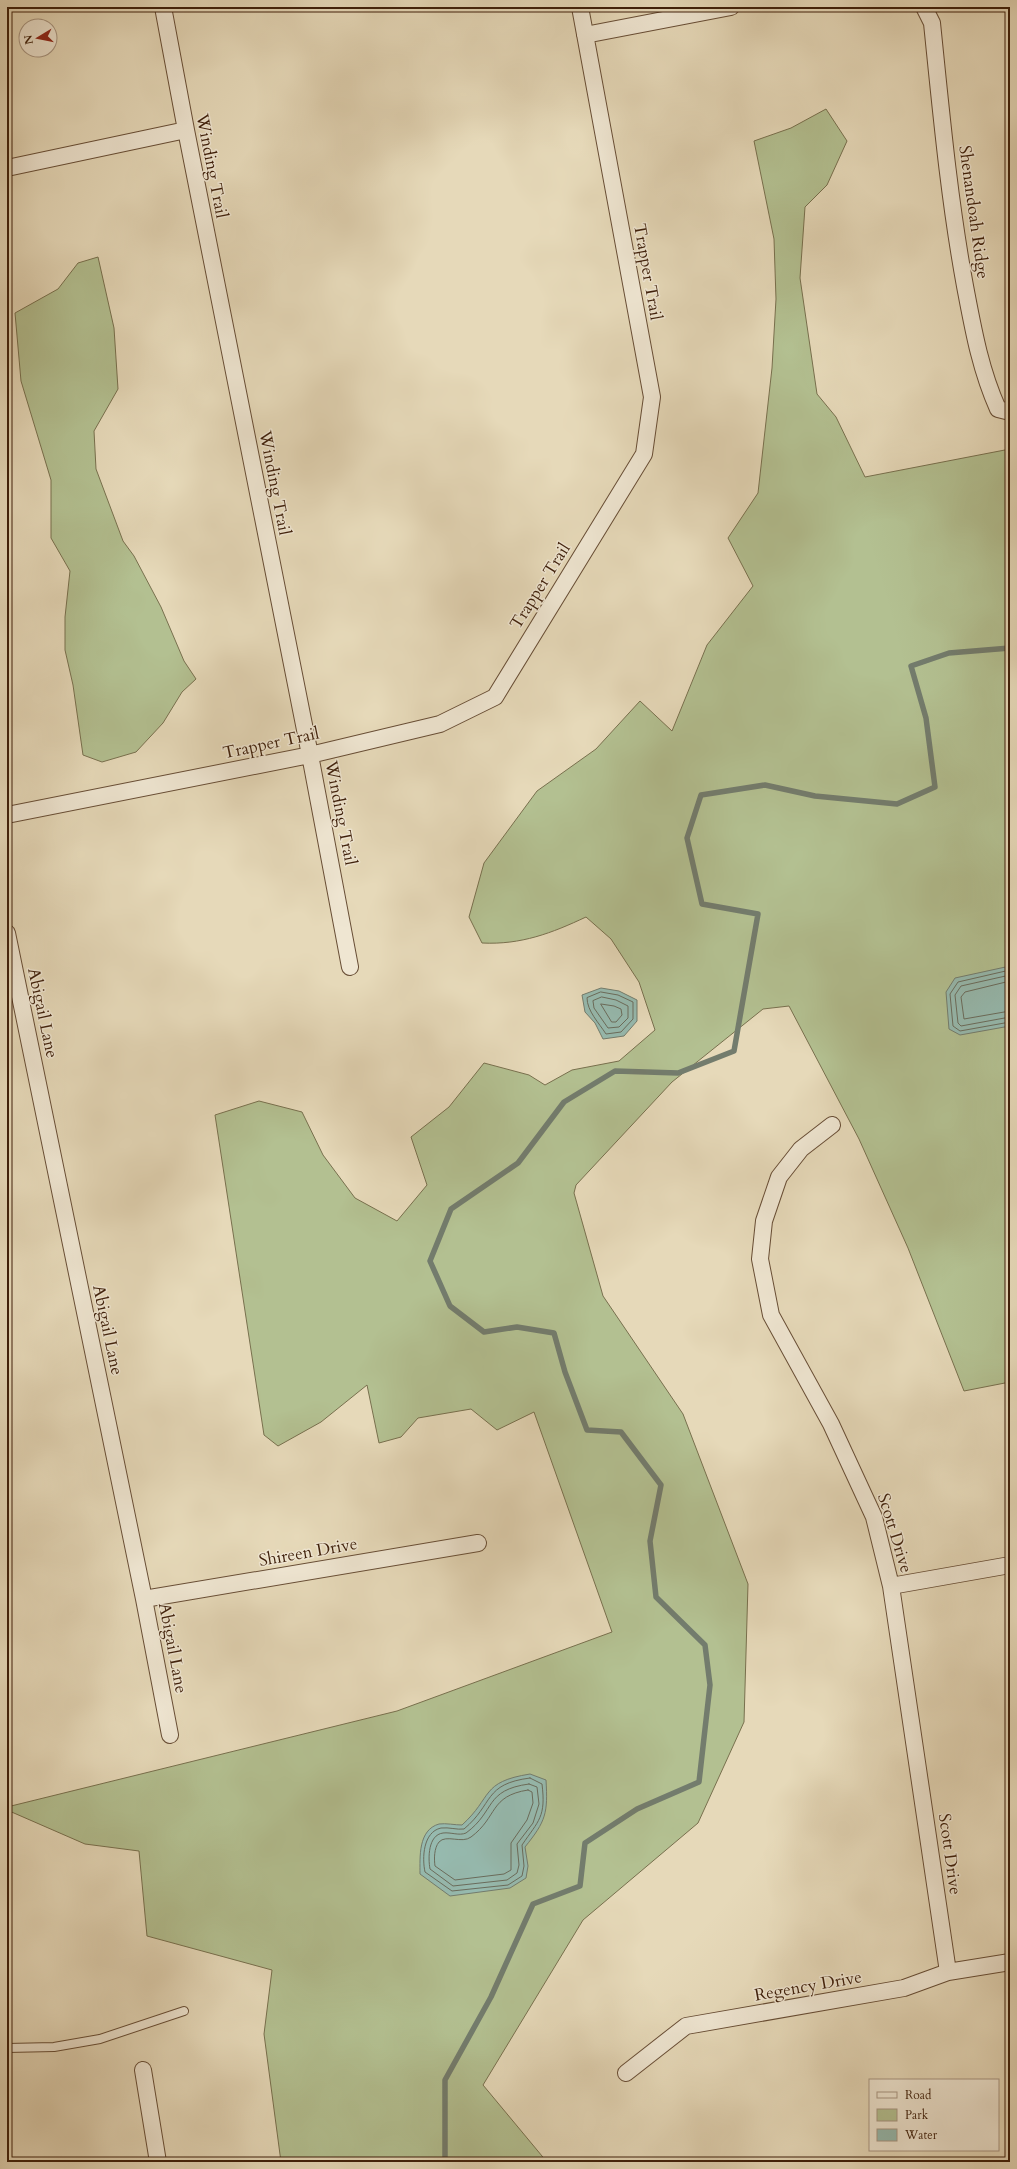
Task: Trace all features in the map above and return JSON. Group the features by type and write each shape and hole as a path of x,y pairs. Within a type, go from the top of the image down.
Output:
{"street":[{"name":"Winding Trail","path":"163,7 310,755 350,967"},
{"name":"Trapper Trail","path":"7,815 310,755 440,724 495,696 644,454 652,396 580,7"},
{"path":"585,35 731,7"},
{"name":"Shenandoah Ridge","path":"924,7 932,23 957,244 976,346 989,388 998,409 1010,412"},
{"path":"7,168 186,130"},
{"name":"Abigail Lane","path":"7,933 144,1599 170,1735"},
{"name":"Scott Drive","path":"832,1125 801,1149 779,1177 764,1221 760,1259 771,1315 831,1424 874,1517 891,1586 948,1972"},
{"name":"Shireen Drive","path":"144,1599 478,1543"},
{"path":"891,1586 1010,1565"},
{"name":"Regency Drive","path":"626,2073 686,2026 904,1988 948,1972 1010,1962"},
{"path":"143,2070 158,2162"}],"lane":[{"path":"7,2048 54,2047 100,2039 184,2011"}],"green space":[{"path":"826,109 847,141 827,185 805,207 800,278 817,394 836,417 865,477 1010,449 1010,1382 964,1391 908,1248 859,1139 789,1006 763,1009 672,1082 576,1185 574,1193 603,1296 683,1414 748,1584 744,1722 698,1823 583,1920 483,2085 547,2162 281,2162 264,2034 272,1970 147,1936 139,1851 85,1844 7,1810 7,1807 397,1711 612,1632 534,1412 497,1430 471,1409 418,1418 401,1437 379,1443 367,1385 321,1422 278,1446 264,1435 215,1115 259,1101 302,1112 323,1155 355,1198 397,1221 427,1185 411,1137 449,1107 484,1063 529,1075 545,1085 572,1070 619,1061 655,1030 639,982 611,939 586,917 536,937 510,942 482,943 469,917 484,863 537,791 596,749 640,701 672,731 707,645 753,586 728,538 758,493 772,368 776,299 774,239 754,141 791,128"},
{"path":"98,257 114,328 118,389 94,431 96,469 123,541 134,556 161,607 184,661 196,679 182,692 163,723 136,752 102,762 83,755 73,685 65,650 65,617 70,571 51,538 51,480 21,381 15,313 58,289 78,263"}],"water":[{"path":"1010,966 1010,1026 960,1035 949,1029 946,992 955,978"},
{"path":"601,988 619,991 637,1000 637,1021 624,1036 603,1039 595,1023 585,1012 582,995"},
{"path":"530,1774 546,1780 547,1801 541,1823 525,1847 528,1866 526,1878 510,1888 450,1896 420,1874 420,1852 424,1838 432,1827 439,1824 462,1825 495,1786 514,1777"}],"waterway":[{"path":"445,2162 445,2080 491,1997 533,1904 580,1886 585,1843 637,1809 699,1782 710,1685 705,1645 656,1597 650,1541 661,1485 621,1432 587,1430 565,1372 554,1333 517,1327 484,1332 450,1306 430,1261 451,1209 518,1163 564,1102 615,1071 678,1073 734,1051 758,914 702,904 687,838 701,795 765,785 815,796 897,804 935,787 926,718 911,666 949,653 1010,648"}]}
